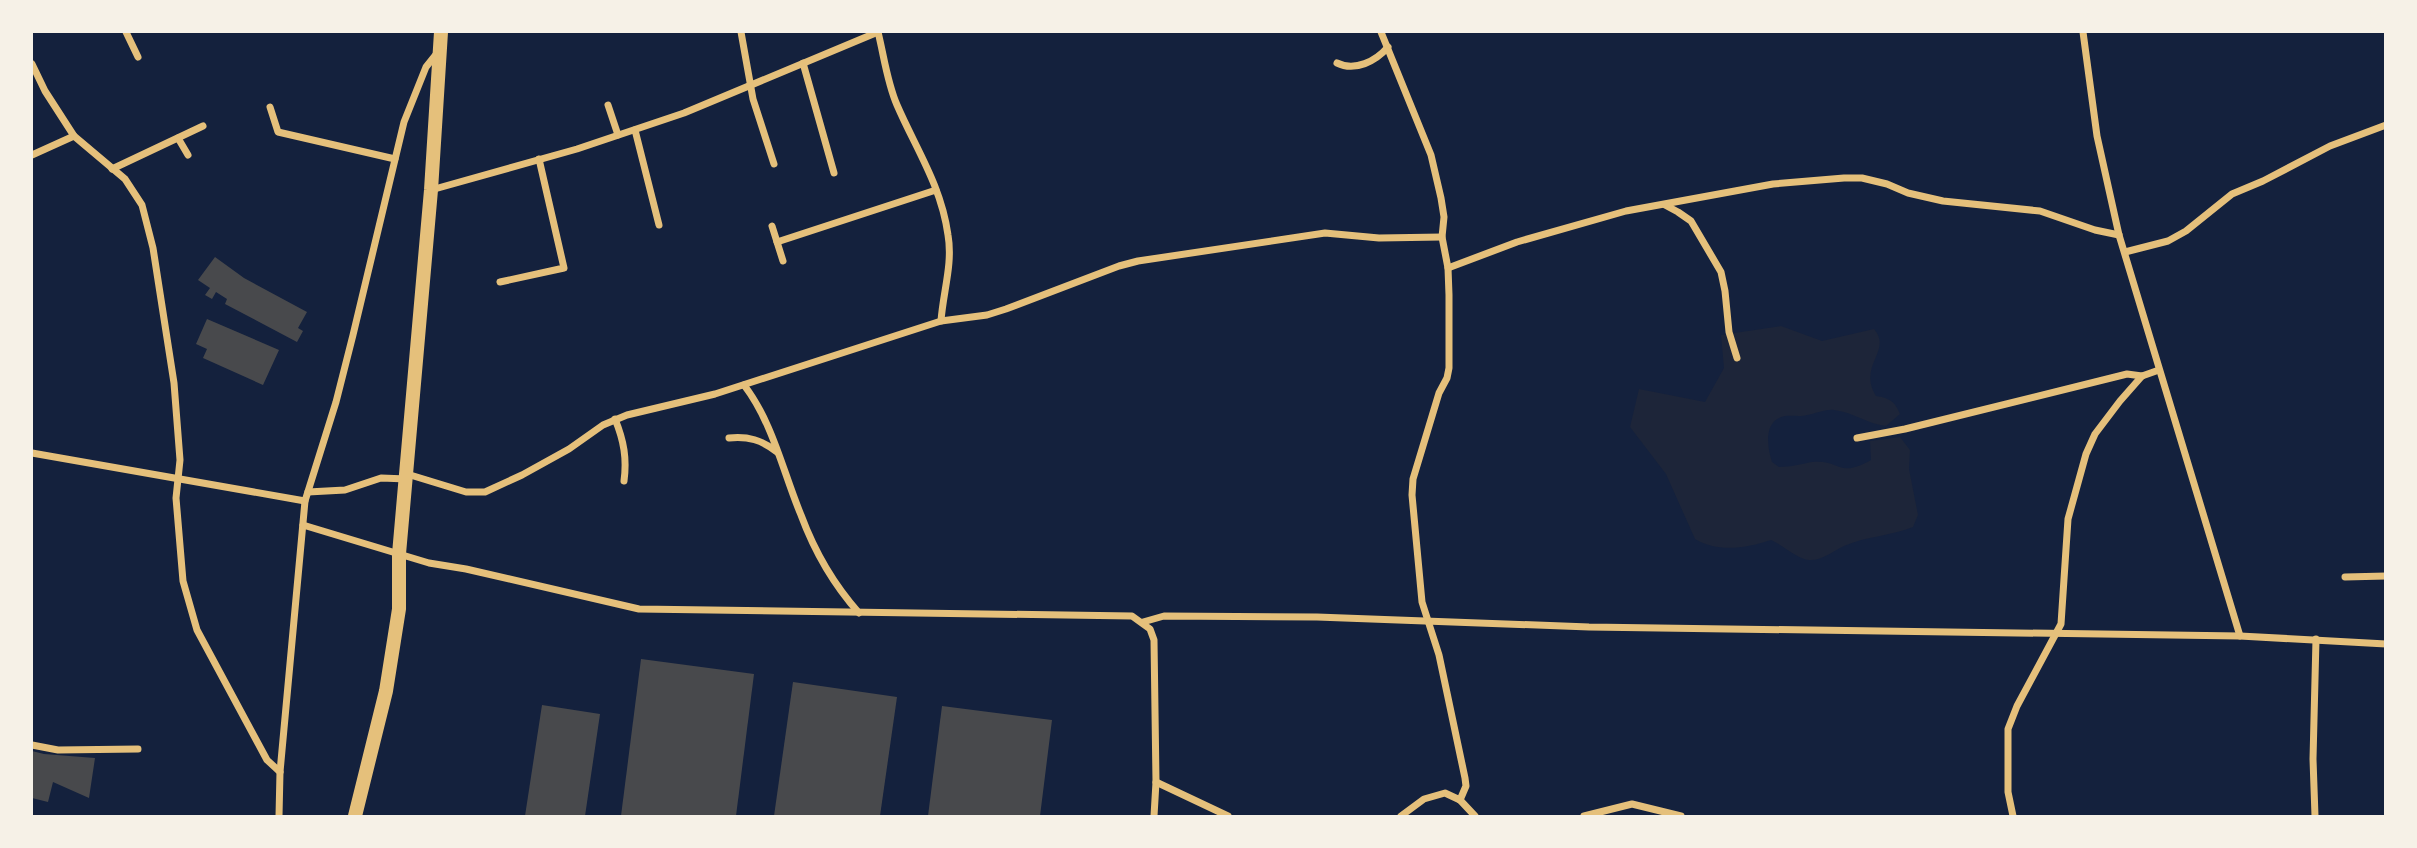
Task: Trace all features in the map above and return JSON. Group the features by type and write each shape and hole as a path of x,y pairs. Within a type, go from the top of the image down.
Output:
{"main road":[{"path":"355,817 386,691 399,609 399,554 431,190 441,32"}],"street":[{"path":"126,32 138,57"},
{"path":"741,32 751,86 774,164"},
{"path":"431,190 684,113 878,32 897,105 929,168 944,215 949,247 941,321"},
{"path":"1381,32 1432,156 1444,217 1442,237 1448,268 1449,368 1413,479 1412,495 1419,583 1447,688 1465,778 1466,786 1460,800"},
{"path":"2083,32 2097,136 2119,235 2241,636"},
{"path":"1337,63 1346,67 1355,66 1381,55 1388,47"},
{"path":"278,817 305,501 346,362 404,122 426,67 439,50"},
{"path":"803,63 834,173"},
{"path":"32,64 44,91 74,136 125,179 142,205 148,224 174,383 180,460 176,498 183,580 197,630 267,760 280,772"},
{"path":"608,104 618,135"},
{"path":"270,107 278,132 395,159"},
{"path":"2125,253 2168,242 2232,194 2330,146 2385,125"},
{"path":"112,169 203,126"},
{"path":"635,130 659,225"},
{"path":"32,155 74,136"},
{"path":"178,138 188,155"},
{"path":"500,282 564,268 539,159"},
{"path":"1448,268 1572,225 1626,211 1773,184 1810,180 1862,178 1943,201 2040,211 2095,230 2119,235"},
{"path":"777,242 936,190"},
{"path":"1664,205 1690,221 1721,272 1726,291 1729,332 1737,358"},
{"path":"772,226 783,261"},
{"path":"308,492 345,490 369,481 407,476 466,492 485,492 569,449 615,419 733,388 748,387 941,321 987,315 1138,261 1325,233 1379,238 1442,237"},
{"path":"1857,438 1905,429 2127,374 2142,376 2159,370"},
{"path":"2013,817 2008,792 2008,729 2017,706 2061,624 2068,519 2083,463 2105,418 2142,376"},
{"path":"748,387 779,453 811,539 846,599 859,613"},
{"path":"615,419 627,464 624,481"},
{"path":"729,438 755,439 779,453"},
{"path":"32,453 305,501"},
{"path":"303,525 429,563 639,609 1132,616 1150,628 1154,640 1154,817"},
{"path":"2345,577 2385,576"},
{"path":"1143,622 1164,616 1317,617 1733,630 2241,636 2385,644"},
{"path":"2315,817 2316,639"},
{"path":"32,745 58,750 138,749"},
{"path":"1156,782 1228,817"},
{"path":"1401,817 1435,794 1445,793 1460,800 1475,817"},
{"path":"1584,817 1632,804 1681,817"}],"shaded area":[{"path":"1781,326 1822,341 1874,329 1880,344 1870,376 1871,385 1876,396 1891,401 1900,414 1886,426 1834,410 1778,418 1768,434 1772,462 1779,467 1821,462 1852,468 1871,460 1870,441 1900,437 1910,450 1909,469 1918,515 1913,527 1844,546 1814,560 1800,558 1771,540 1723,548 1695,539 1666,474 1630,427 1639,389 1705,402 1724,368 1721,335"}],"building":[{"path":"215,257 244,278 307,312 298,328 303,331 297,342 225,304 227,299 216,292 212,299 205,295 210,288 198,280"},
{"path":"207,319 279,350 263,385 203,358 207,349 196,344"},
{"path":"641,659 754,674 736,816 621,816"},
{"path":"793,682 897,697 880,816 774,816"},
{"path":"542,705 600,714 585,816 525,816"},
{"path":"942,706 1052,720 1040,816 928,816"},
{"path":"32,751 95,758 89,798 53,782 48,802 32,798"}]}
